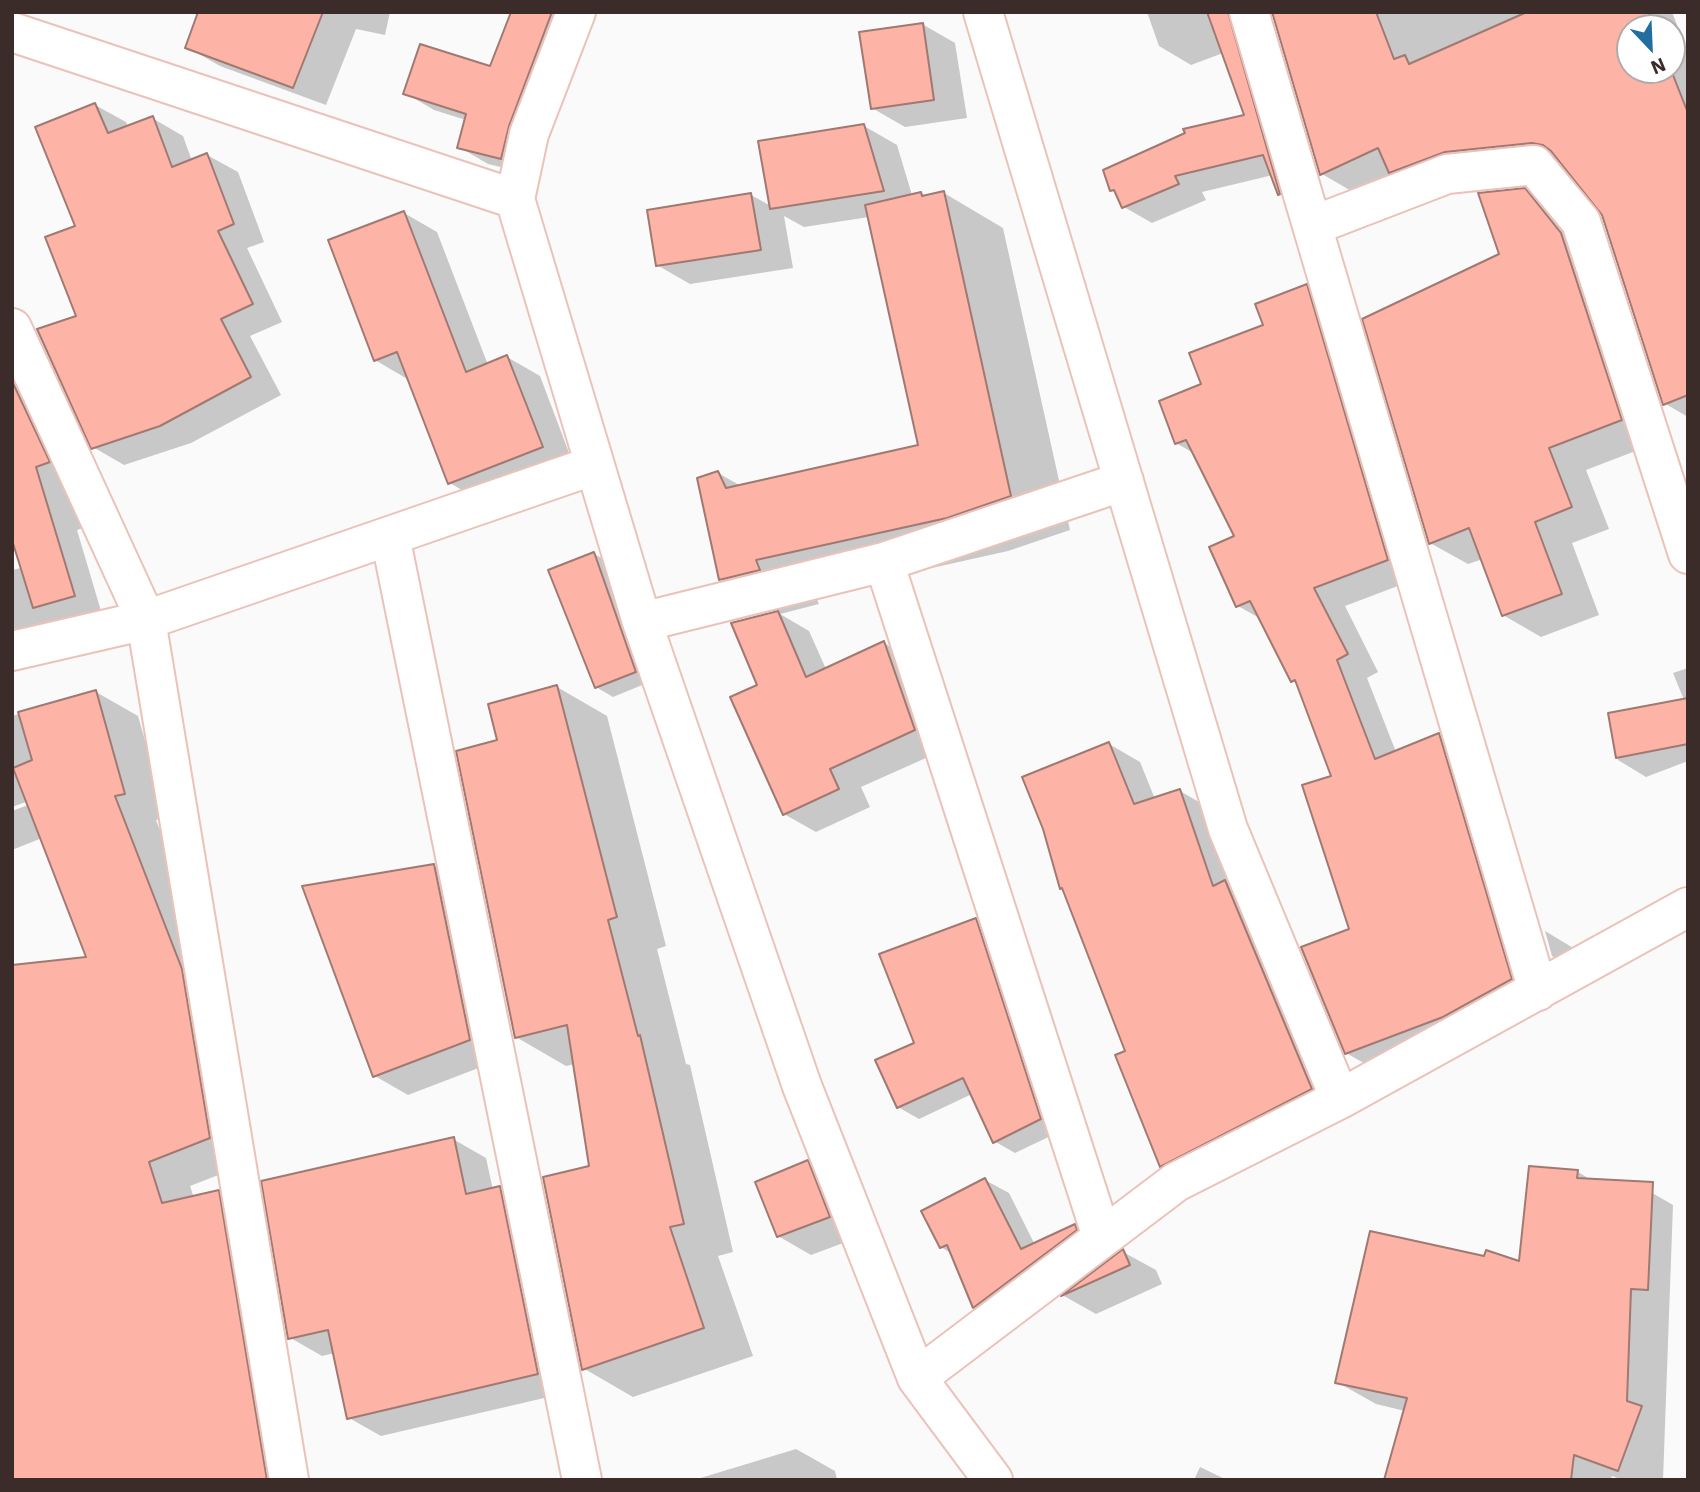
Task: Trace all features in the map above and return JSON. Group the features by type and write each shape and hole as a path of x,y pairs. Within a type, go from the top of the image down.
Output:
{"street":[{"path":"576,12 529,134 515,199 642,622 802,1086 917,1378 993,1480"},
{"path":"984,12 1228,829 1340,1099"},
{"path":"1249,12 1538,991"},
{"path":"12,32 515,199"},
{"path":"1312,226 1447,174 1534,165 1581,222 1688,554"},
{"path":"12,328 146,620 289,1480"},
{"path":"12,651 146,620 595,465"},
{"path":"642,622 884,562 1124,481"},
{"path":"390,536 582,1480"},
{"path":"884,562 1102,1237"},
{"path":"917,1378 1176,1182 1340,1099 1688,908"}],"building":[{"path":"198,12 323,12 293,88 185,48"},
{"path":"511,12 552,12 509,126 501,159 457,148 466,114 403,94 420,44 490,66"},
{"path":"1207,12 1228,12 1280,194 1278,195 1263,155 1175,176 1179,184 1122,208 1114,190 1110,191 1103,170 1185,133 1183,129 1244,115"},
{"path":"1272,12 1376,12 1394,59 1405,55 1409,64 1527,12 1648,12 1649,14 1616,14 1616,84 1677,84 1688,113 1688,395 1663,405 1602,215 1551,151 1543,145 1532,143 1445,152 1389,173 1378,148 1320,175"},
{"path":"923,23 934,100 871,109 859,32"},
{"path":"95,103 108,133 153,116 172,167 207,153 234,224 218,231 253,304 221,319 251,377 160,426 91,449 37,329 76,316 45,237 75,226 35,127"},
{"path":"864,124 884,191 770,209 758,141"},
{"path":"1525,188 1561,233 1622,420 1549,448 1572,507 1535,522 1562,594 1502,616 1469,528 1429,544 1362,319 1499,254 1478,193"},
{"path":"944,191 1011,496 947,518 756,560 760,570 719,580 697,478 718,471 726,488 918,445 865,205 921,192 922,196"},
{"path":"751,193 761,250 656,266 647,210"},
{"path":"404,211 466,372 507,355 543,447 448,484 397,352 374,361 328,240"},
{"path":"1307,284 1388,560 1314,588 1348,654 1337,660 1375,759 1439,733 1512,979 1443,1017 1345,1054 1301,947 1349,929 1302,785 1331,776 1295,680 1291,682 1250,601 1236,607 1209,547 1234,536 1186,440 1175,444 1159,401 1201,384 1189,353 1263,325 1255,304"},
{"path":"12,381 50,462 36,467 75,596 33,608 12,540"},
{"path":"594,552 636,672 595,688 548,570"},
{"path":"778,611 806,677 884,641 915,730 830,769 839,789 783,815 730,697 757,685 731,623"},
{"path":"557,685 617,917 608,920 638,1036 640,1035 684,1224 670,1227 704,1328 582,1370 543,1177 589,1166 567,1025 515,1038 456,751 497,740 488,704"},
{"path":"96,690 125,794 115,796 182,969 210,1138 149,1162 162,1203 219,1190 267,1480 12,1480 12,965 86,957 13,768 32,760 18,712"},
{"path":"1688,698 1688,744 1616,758 1608,713"},
{"path":"1109,742 1134,804 1180,789 1213,886 1225,880 1312,1089 1160,1167 1115,1055 1125,1051 1062,888 1060,889 1043,829 1022,777"},
{"path":"434,864 470,1040 373,1077 302,886"},
{"path":"976,918 1041,1119 993,1143 963,1078 897,1108 875,1060 914,1043 879,954"},
{"path":"454,1137 466,1194 500,1186 538,1374 347,1419 328,1330 288,1339 261,1181"},
{"path":"808,1160 830,1217 777,1237 755,1182"},
{"path":"1529,1166 1578,1170 1577,1178 1653,1182 1648,1290 1631,1289 1627,1401 1642,1406 1618,1471 1574,1455 1571,1480 1384,1480 1407,1398 1335,1383 1370,1231 1484,1256 1486,1250 1519,1261"},
{"path":"985,1178 1021,1249 1075,1224 1077,1230 973,1308 947,1245 940,1248 921,1211"},
{"path":"1123,1249 1130,1265 1061,1296"}]}
